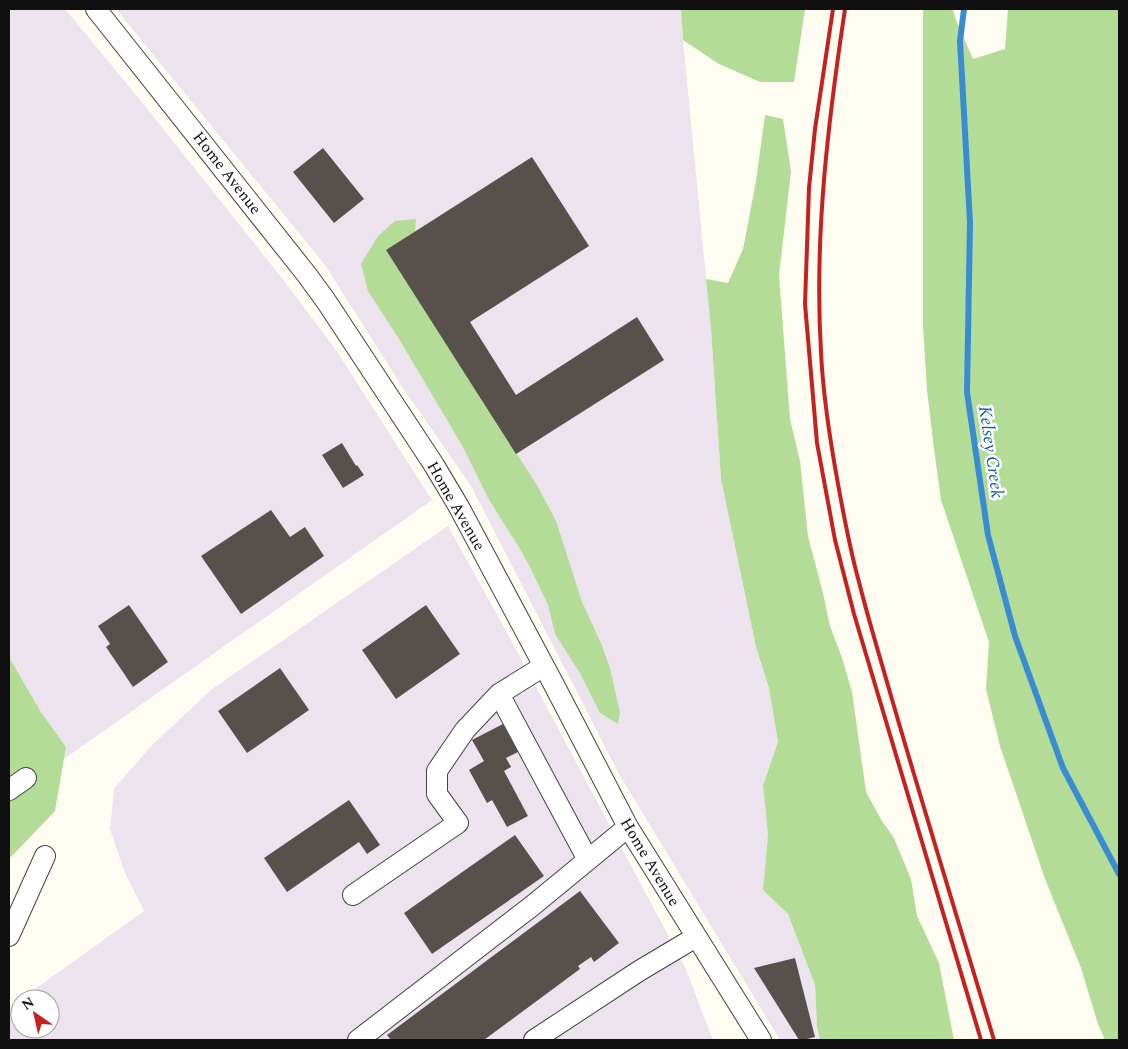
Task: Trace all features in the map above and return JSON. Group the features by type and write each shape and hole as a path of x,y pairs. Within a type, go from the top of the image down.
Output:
{"street":[{"name":"Home Avenue","path":"96,9 307,275 434,465 459,507 628,827 761,1040"},
{"path":"353,895 458,823 436,794 437,771 465,730 499,694 544,666"},
{"path":"499,694 588,860"},
{"path":"9,790 26,778"},
{"path":"358,1040 532,906 628,827"},
{"path":"9,936 45,856"},
{"path":"534,1040 639,971 696,937"}],"shaded area":[{"path":"9,9 65,9 285,282 336,350 432,500 64,759 66,747 41,712 9,657"},
{"path":"116,9 681,9 711,329 721,479 756,647 769,688 778,742 763,785 768,834 763,890 788,914 815,985 817,1027 820,1040 780,1040 619,774 471,486 401,385 325,265"},
{"path":"448,526 518,653 685,967 713,1040 9,1040 10,1007 10,1039 60,1039 60,989 35,989 144,911 125,873 110,829 114,789 150,747 211,690"}],"green space":[{"path":"681,9 805,9 794,82 760,82 719,64 683,40"},
{"path":"923,9 953,9 973,59 1005,49 1008,9 1119,9 1119,1040 1105,1040 1098,1024 1081,968 1045,879 1000,746 986,689 989,642 941,500 927,390 923,326"},
{"path":"765,115 783,119 791,171 779,275 790,419 800,461 808,536 830,626 852,692 866,792 894,838 911,879 917,916 939,963 954,1040 820,1040 817,1027 815,985 788,914 763,890 768,834 763,785 778,742 769,688 756,647 721,479 706,279 728,283 743,249 756,181"},
{"path":"416,219 413,255 497,423 537,485 556,521 582,602 610,668 620,713 618,724 600,713 580,673 555,634 548,605 530,567 488,498 463,447 399,339 368,291 361,264 378,236 395,221"},
{"path":"9,657 41,712 66,747 55,811 9,859"}],"building":[{"path":"323,148 364,199 334,223 293,172"},
{"path":"532,157 589,246 470,322 516,395 637,317 664,360 516,454 386,250"},
{"path":"342,443 364,475 343,488 322,455"},
{"path":"271,510 290,537 305,527 324,556 241,614 201,556"},
{"path":"129,605 168,662 133,687 106,647 110,644 98,626"},
{"path":"426,605 460,654 396,699 362,650"},
{"path":"280,668 309,710 247,753 218,711"},
{"path":"503,724 518,752 506,758 511,767 504,771 528,816 507,827 492,800 487,803 469,770 484,761 472,740"},
{"path":"349,800 380,845 367,854 359,842 287,892 264,858"},
{"path":"515,835 544,876 432,954 404,913"},
{"path":"580,891 619,943 594,962 591,957 578,966 580,969 484,1040 391,1040 387,1035"},
{"path":"795,958 815,1037 803,1040 799,1040 754,968"}],"waterway":[{"name":"Kelsey Creek","path":"964,9 960,41 970,223 967,392 988,535 1015,636 1063,768 1119,874"}],"railway":[{"path":"833,9 815,129 809,188 805,304 817,443 835,540 854,614 981,1040"},
{"path":"845,9 828,137 819,266 822,369 827,418 847,533 866,609 994,1040"}]}
